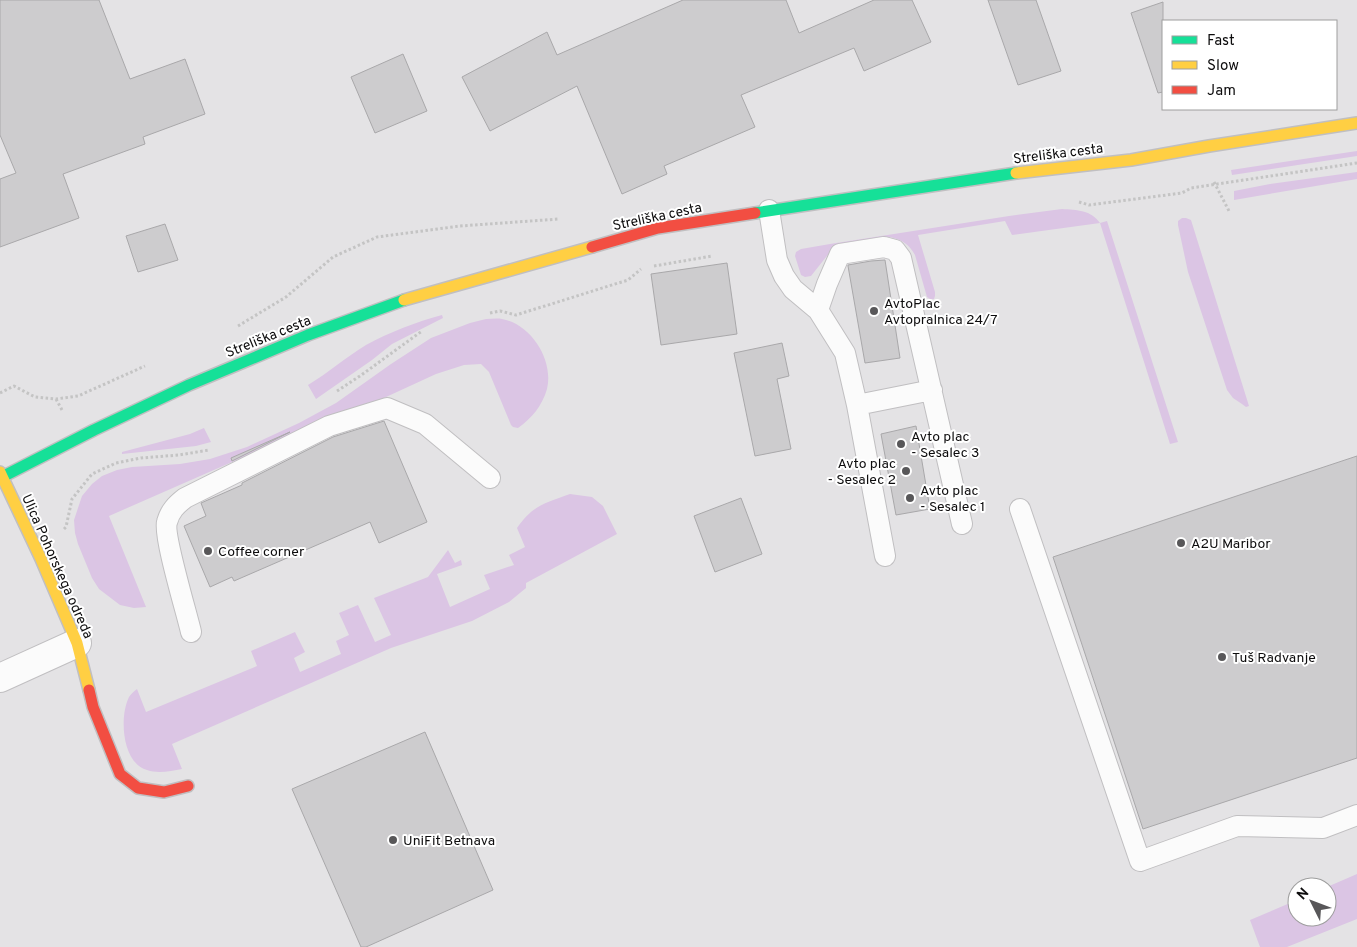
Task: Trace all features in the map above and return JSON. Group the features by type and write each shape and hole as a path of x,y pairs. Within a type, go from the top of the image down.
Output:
{"street":[{"name":"Streliška cesta","path":"1,476 189,385 308,335 396,302 658,228 1001,175 1131,160 1209,146 1357,124"},
{"name":"Ulica Pohorskega odreda","path":"1,476 41,559 77,643 93,707 120,774 138,788 164,792 188,786"},
{"path":"0,678 77,643"}],"lane":[{"path":"769,210 777,260 784,276 793,289 818,310 845,352 857,405 885,556"},
{"path":"818,310 840,254 884,246 895,250 901,258 962,524"},
{"path":"857,405 932,390"},
{"path":"192,632 170,550 166,524 174,507 185,498 329,426 387,408 425,424 490,478"},
{"path":"1020,509 1140,861 1237,826 1323,828 1357,816"}],"path":[{"path":"1089,205 1182,193 1191,188 1215,184 1357,164"},
{"path":"1215,184 1229,211"},
{"path":"482,314 500,311 516,315 628,280 641,269 714,256"},
{"path":"337,390 360,376 427,328"},
{"path":"0,393 14,386"},
{"path":"66,528 72,499 92,474 116,463 216,449"}],"shaded area":[{"path":"1357,151 1357,156 1232,175 1231,170"},
{"path":"1357,172 1357,179 1234,200 1234,191"},
{"path":"1062,209 1088,213 1100,223 1012,235 1005,221 918,235 935,292 934,299 927,297 913,251 905,243 894,238 890,237 834,247 811,276 805,277 801,275 795,256 796,252 801,249"},
{"path":"1182,218 1191,220 1249,406 1246,407 1233,398 1227,390 1188,272 1178,225 1178,221"},
{"path":"1107,221 1178,442 1170,444 1100,223"},
{"path":"442,315 443,318 392,344 316,399 308,385 366,345 413,324"},
{"path":"486,319 502,319 513,322 522,328 538,345 547,367 547,389 542,401 532,416 518,428 511,425 489,372 481,364 464,365 436,374 373,403 291,436 109,516 146,607 134,608 120,605 99,589 92,578 78,544 74,520 82,496 102,476 132,467 180,464 210,459 247,447 299,423 336,403 431,338"},
{"path":"204,428 211,442 196,446 122,454 122,452 190,434"},
{"path":"570,494 592,497 603,506 617,534 526,583 526,588 509,602 472,621 391,648 172,744 182,769 164,772 151,771 139,766 132,758 125,738 124,716 129,697 137,689 146,712 257,666 251,651 295,632 305,652 294,658 300,672 341,654 336,641 349,635 339,613 358,605 375,642 391,635 374,598 428,577 448,550 455,563 461,560 462,565 437,574 450,607 490,589 484,575 514,565 509,555 525,547 517,528 523,520 540,506"},
{"path":"1357,874 1357,919 1337,927 1337,883"},
{"path":"1287,904 1287,927 1337,927 1287,947 1260,947 1250,920"}],"building":[{"path":"0,0 99,0 130,79 185,59 205,114 143,137 145,144 63,174 79,218 0,247 0,179 16,173 0,135"},
{"path":"683,0 786,0 799,33 874,0 912,0 931,42 864,71 854,48 741,95 755,127 664,166 667,174 622,194 577,86 490,131 462,77 547,32 557,55"},
{"path":"988,0 1036,0 1061,71 1018,85"},
{"path":"1163,2 1162,92 1158,93 1131,13"},
{"path":"403,54 427,111 375,133 351,77"},
{"path":"165,224 178,260 138,272 126,236"},
{"name":"AvtoPlac Avtopralnica 24/7","path":"885,260 900,358 865,363 848,265"},
{"path":"727,263 737,334 661,345 651,274"},
{"path":"782,343 789,376 777,379 791,449 755,456 734,353"},
{"path":"384,421 427,522 379,543 370,522 234,581 232,577 210,587 184,526 206,516 201,503 242,485 242,483 333,437"},
{"path":"916,426 930,509 896,515 881,434"},
{"path":"290,432 232,461 231,458"},
{"name":"Tuš Radvanje","path":"1357,456 1357,758 1143,829 1053,557"},
{"path":"741,498 762,554 715,572 694,516"},
{"name":"UniFit Betnava","path":"425,732 493,890 366,947 361,947 292,789"}],"traffic: fast":[{"path":"755,213 1016,173"},
{"path":"0,478 94,430 189,385 308,335 404,300"}],"traffic: slow":[{"path":"1016,173 1131,160 1357,123"},
{"path":"404,300 592,247"},
{"path":"0,472 41,559 77,643 89,690"}],"traffic: jam":[{"path":"592,247 658,228 755,213"},
{"path":"89,690 93,707 120,774 138,788 164,792 188,786"}],"place":[{"name":"AvtoPlac Avtopralnica 24/7","path":"874,311"},
{"name":"Avto plac - Sesalec 3","path":"901,444"},
{"name":"Avto plac - Sesalec 2","path":"906,471"},
{"name":"Avto plac - Sesalec 1","path":"910,498"},
{"name":"A2U Maribor","path":"1181,543"},
{"name":"Coffee corner","path":"208,551"},
{"name":"Tuš Radvanje","path":"1222,657"},
{"name":"UniFit Betnava","path":"393,840"}]}
